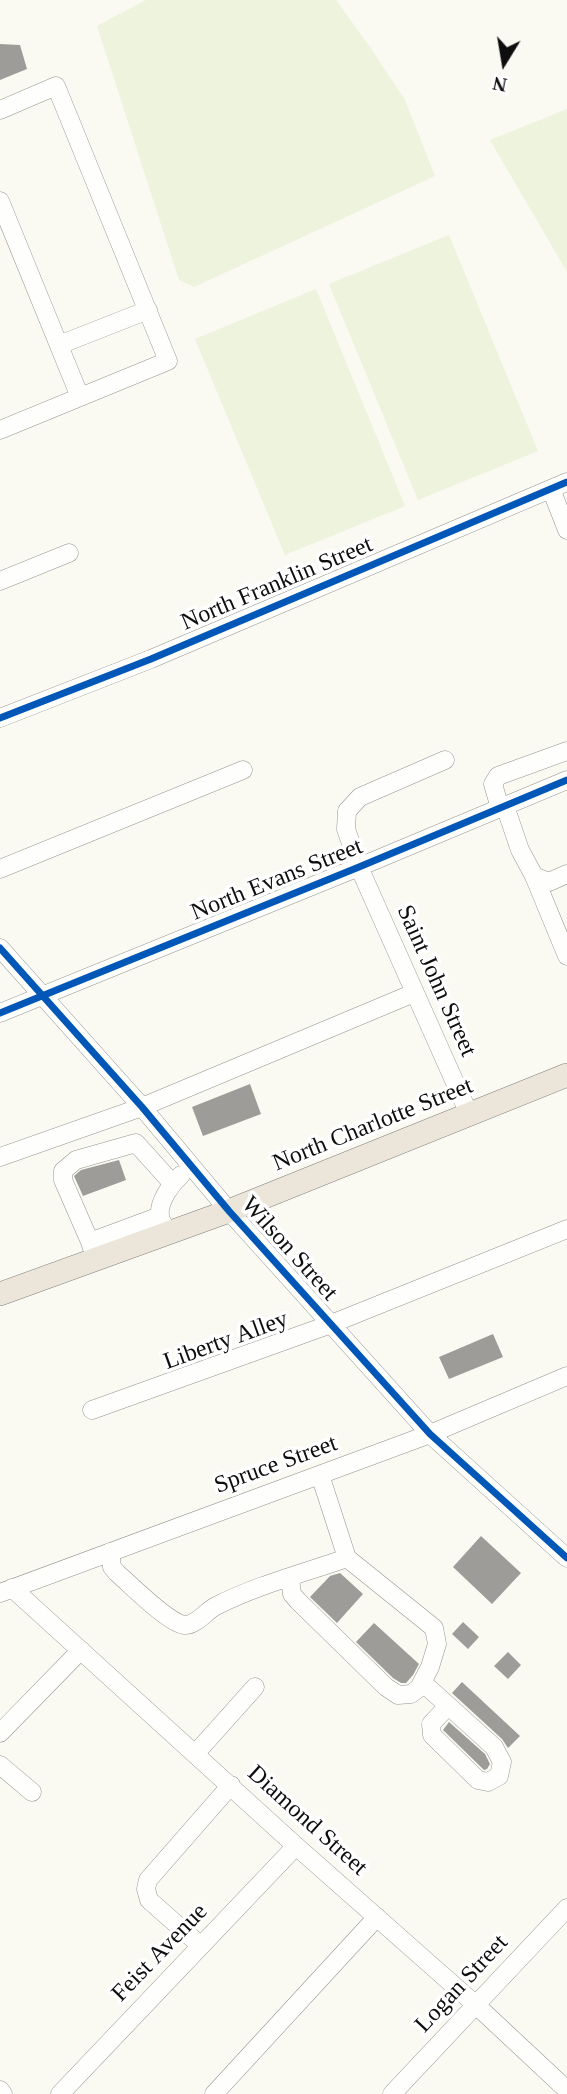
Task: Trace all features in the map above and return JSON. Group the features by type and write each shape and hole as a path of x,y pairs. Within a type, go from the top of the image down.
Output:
{"main road":[{"name":"North Charlotte Street","path":"0,1294 93,1250 164,1225 229,1211 567,1076"}],"street":[{"path":"0,110 57,86 169,361 0,430"},
{"path":"0,201 80,397"},
{"path":"59,345 148,310"},
{"path":"559,486 567,530"},
{"name":"North Franklin Street","path":"0,718 151,659 559,486"},
{"path":"0,581 69,554"},
{"path":"567,751 498,776 493,784 567,956"},
{"name":"Saint John Street","path":"445,760 360,797 347,811 346,829 359,867 469,1114"},
{"path":"0,869 243,770"},
{"name":"North Evans Street","path":"0,1013 567,780"},
{"path":"534,876 549,882 567,874"},
{"name":"Wilson Street","path":"0,948 142,1107 229,1211 430,1434 567,1559"},
{"path":"0,1157 142,1107 414,993"},
{"path":"93,1250 63,1180 64,1171 76,1160 136,1143 156,1124"},
{"path":"136,1143 172,1183"},
{"path":"164,1225 163,1202 172,1183 191,1165"},
{"name":"Liberty Alley","path":"92,1410 331,1324 565,1235"},
{"name":"Spruce Street","path":"6,1590 430,1434 567,1376"},
{"path":"290,1578 292,1594 298,1601 386,1687 398,1695 411,1694 419,1688 437,1644 434,1628 347,1558 320,1475"},
{"path":"110,1552 117,1573 170,1619 182,1625 191,1625 214,1607 347,1558"},
{"name":"Diamond Street","path":"6,1590 81,1650 296,1846 476,2004 567,2090"},
{"path":"0,1733 81,1650"},
{"path":"422,1682 447,1706"},
{"path":"196,1753 255,1687"},
{"path":"0,1765 32,1792"},
{"path":"201,1946 149,1900 146,1889 148,1880 231,1786"},
{"name":"Feist Avenue","path":"60,2094 296,1846"},
{"name":"Logan Street","path":"392,2094 567,1908"},
{"path":"214,2094 377,1917"}],"green space":[{"path":"146,0 336,0 405,100 435,176 194,287 179,280 97,26"},
{"path":"567,109 567,272 490,140"},
{"path":"449,235 538,451 418,500 329,284"},
{"path":"316,289 405,506 285,555 195,339"}],"building":[{"path":"0,44 20,45 27,69 0,80"},
{"path":"250,1084 261,1114 203,1136 192,1107"},
{"path":"119,1160 126,1180 83,1196 74,1176 81,1170"},
{"path":"493,1334 503,1357 449,1379 439,1357"},
{"path":"481,1536 521,1573 492,1604 453,1567"},
{"path":"340,1573 363,1594 337,1623 310,1597 330,1576"},
{"path":"463,1622 479,1637 468,1649 452,1634"},
{"path":"374,1623 419,1664 406,1683 393,1678 356,1642"},
{"path":"508,1652 521,1665 508,1679 494,1666"},
{"path":"462,1682 520,1736 508,1748 502,1739 452,1693"},
{"path":"449,1722 485,1754 490,1764 487,1769 484,1770 443,1730"}],"cycle path":[{"path":"0,718 151,659 567,482"},
{"path":"0,1013 567,780"},
{"path":"0,948 142,1107 229,1211 430,1434 567,1558"}]}
